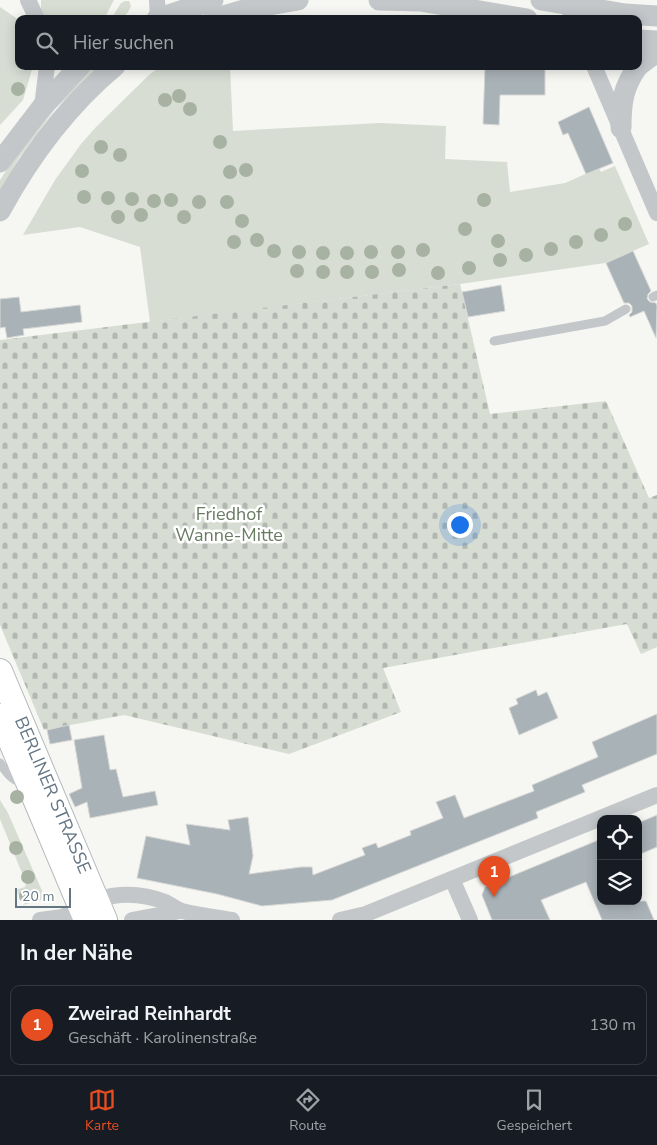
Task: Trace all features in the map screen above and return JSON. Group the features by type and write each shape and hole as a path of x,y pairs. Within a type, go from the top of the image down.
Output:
{"main road":[{"name":"BERLINER STRASSE","path":"0,670 79,912"},
{"name":"BERLINER STRASSE","path":"0,716 79,912"},
{"name":"BERLINER STRASSE","path":"79,912 105,920"}],"street":[{"path":"28,0 34,15"},
{"path":"157,0 158,15"},
{"path":"169,15 212,0"},
{"path":"227,15 251,8 298,0"},
{"path":"379,0 420,1 503,15"},
{"path":"541,0 568,8 641,15"},
{"path":"642,15 657,16"},
{"path":"642,40 657,41"},
{"path":"642,63 657,52"},
{"path":"42,107 46,70"},
{"path":"0,162 42,107 76,70"},
{"path":"0,210 46,138 81,97 111,70"},
{"path":"596,70 657,213"},
{"path":"620,128 621,102 628,81 635,70"},
{"path":"340,920 366,914 657,795"},
{"path":"452,879 470,920"},
{"path":"40,920 79,912 120,895 142,896 165,902 180,910 232,920"},
{"path":"132,920 180,910"}],"lane":[{"path":"494,341 605,321 626,309"},
{"path":"0,763 8,775 17,782 29,784"}],"green space":[{"path":"41,0 114,0 106,15 43,15"},
{"path":"129,1 131,6 128,12 126,15 114,15 121,3"},
{"path":"0,7 15,17 15,70 32,70 23,100 0,125"},
{"path":"88,70 96,70 55,109 19,158 0,191 0,180 29,136"},
{"path":"156,70 230,70 233,131 380,123 446,126 445,159 507,162 510,192 565,183 599,168 601,172 615,166 649,244 605,263 460,284 150,322 140,247 80,227 23,235 55,180 81,144"},
{"name":"Friedhof Wanne-Mitte","path":"460,284 490,414 606,401 649,498 657,495 657,647 641,654 627,624 383,668 401,712 289,754 124,715 44,730 0,625 0,340"},
{"path":"0,800 8,813 43,893 41,900 23,905 17,891 25,887 26,883 0,819"}],"building":[{"path":"485,70 545,70 545,95 500,95 499,125 483,124"},
{"path":"589,107 613,163 586,174 568,133 563,135 558,122"},
{"path":"633,251 651,291 647,299 650,302 656,303 657,306 656,338 644,311 630,317 632,306 629,303 624,303 606,263"},
{"path":"501,285 505,311 468,317 462,292"},
{"path":"19,297 21,312 80,305 82,322 23,329 24,335 7,338 5,327 0,328 0,299"},
{"path":"536,690 538,696 547,692 558,718 519,735 509,708 518,704 516,699"},
{"path":"657,714 657,754 582,785 585,792 536,812 538,818 332,900 262,906 217,894 137,878 146,836 190,845 186,824 230,830 228,820 248,817 253,856 249,874 312,867 313,875 365,855 362,848 376,843 378,848 411,835 410,831 443,818 436,802 455,795 464,818 534,791 532,785 598,757 592,742"},
{"path":"69,725 72,740 50,744 47,730"},
{"path":"104,735 110,770 116,769 123,797 155,791 158,805 90,818 87,802 75,807 69,794 82,788 74,740"},
{"path":"657,815 657,847 642,853 642,821"},
{"path":"597,841 597,905 642,905 642,901 646,901 654,920 602,920 586,882 541,900 550,920 492,920 482,895 485,887"}],"place":[{"name":"Zweirad Reinhardt","path":"494,897"}]}
